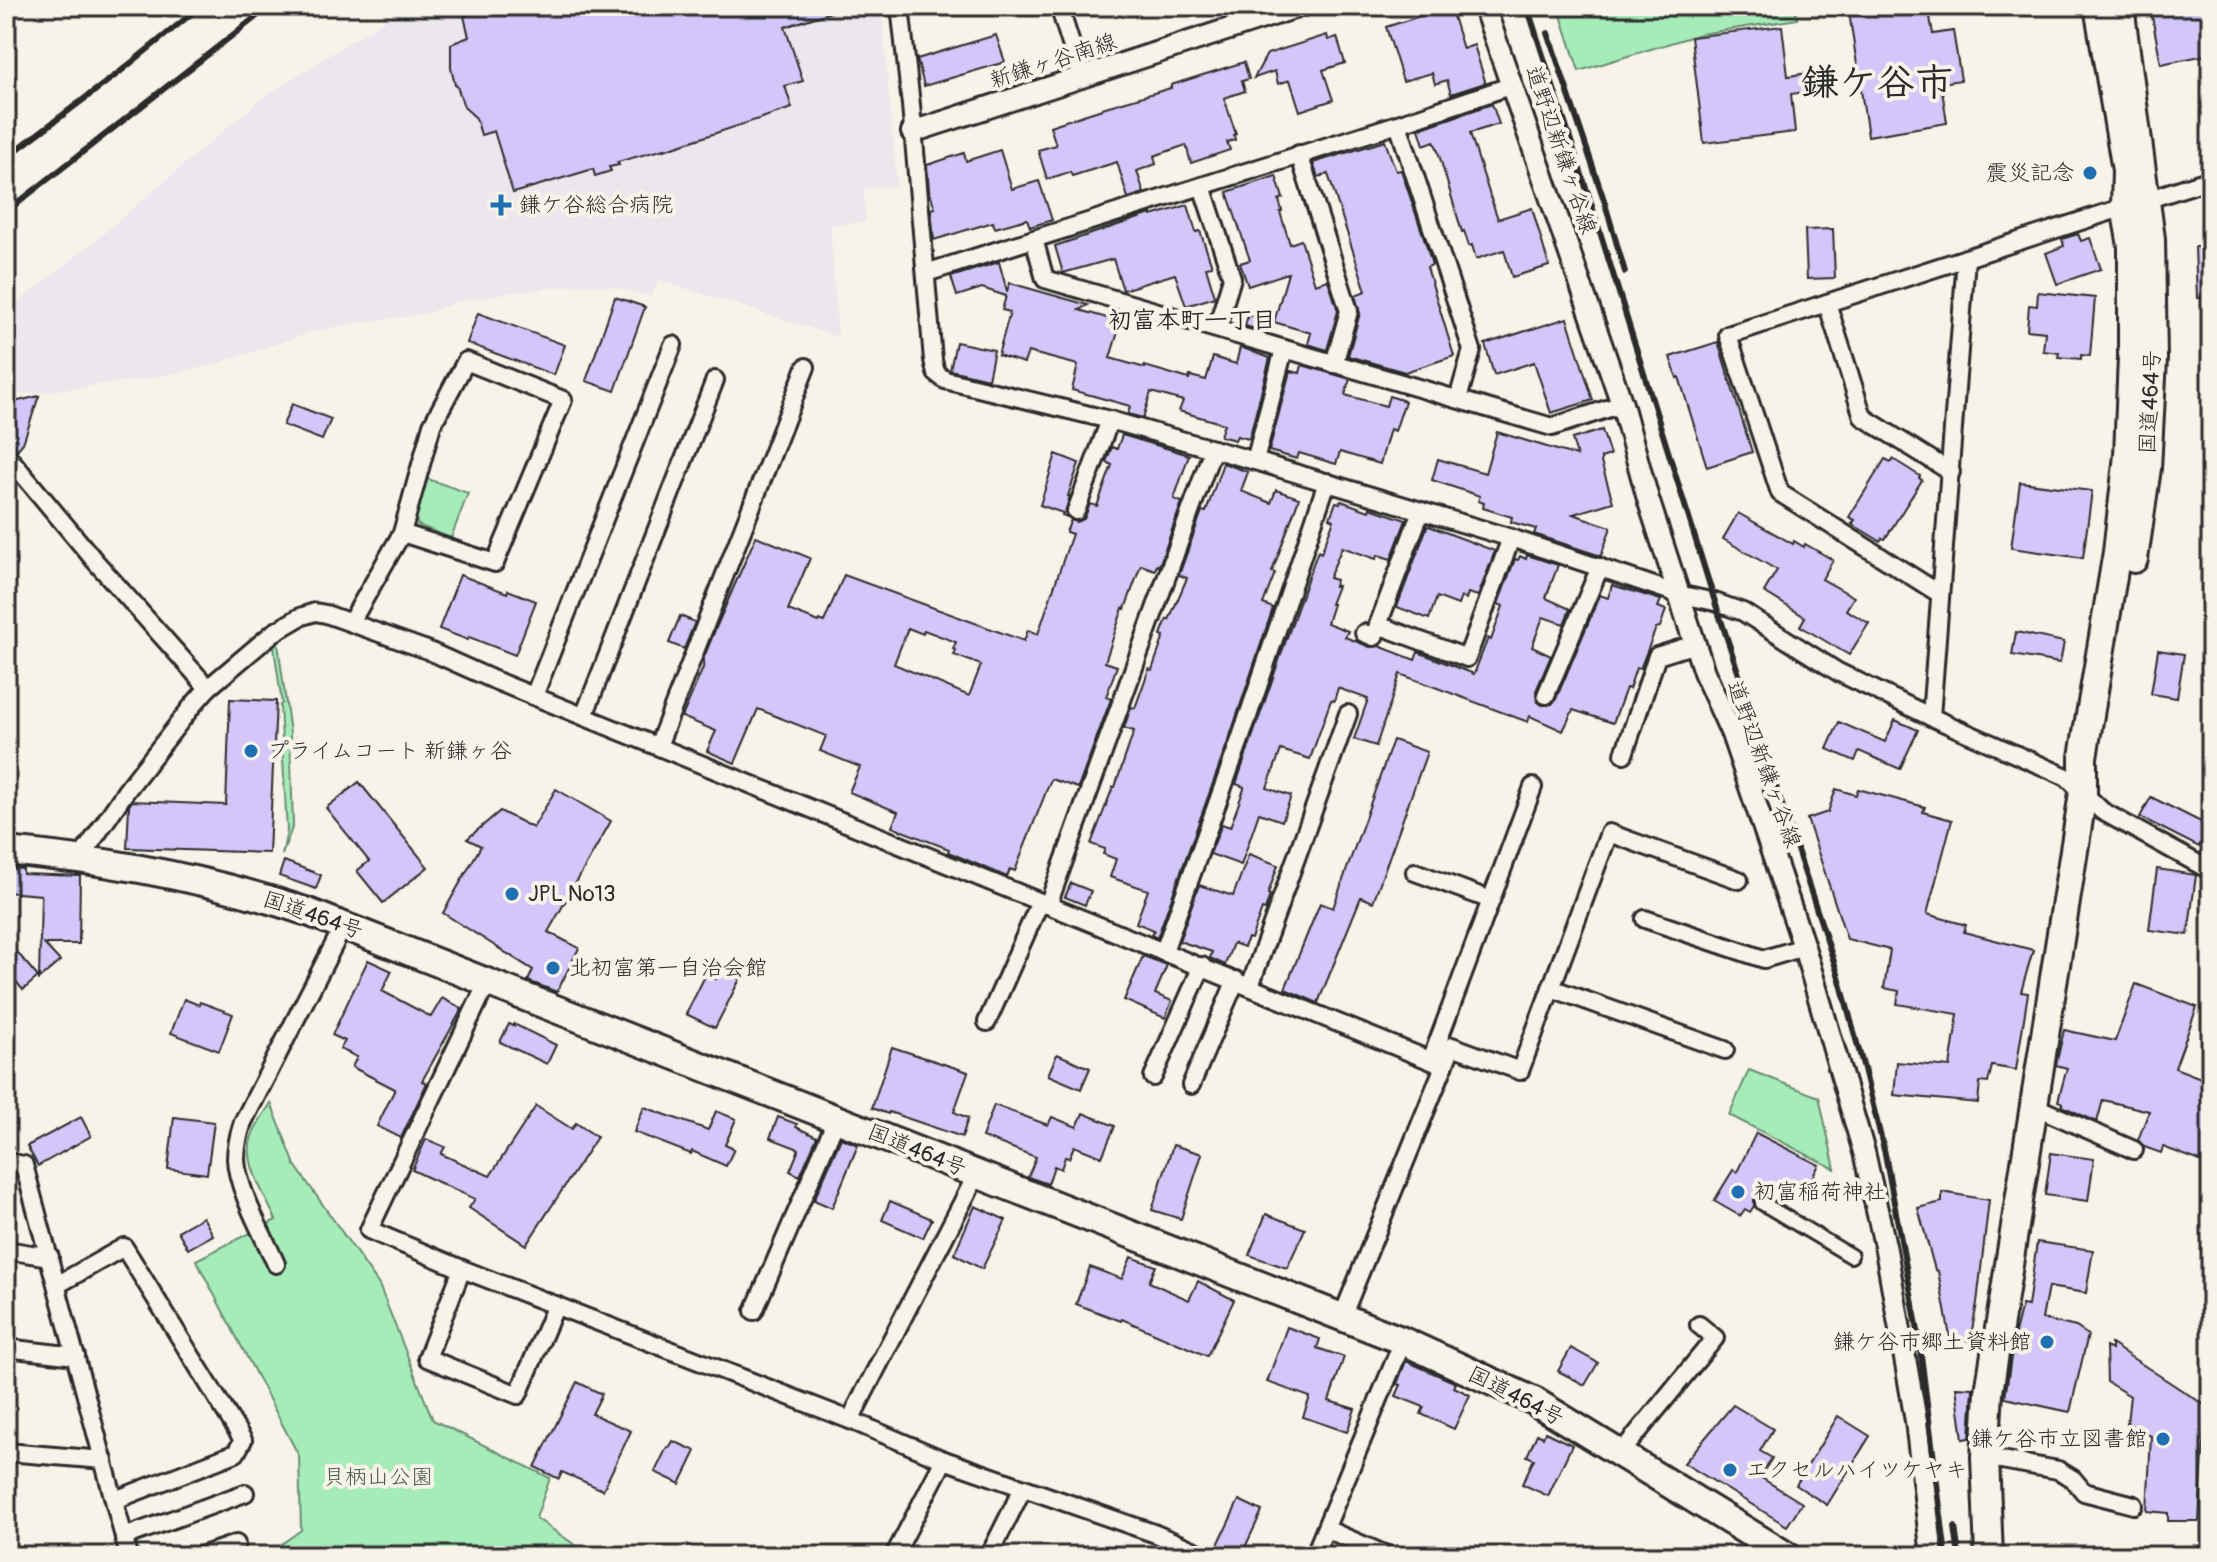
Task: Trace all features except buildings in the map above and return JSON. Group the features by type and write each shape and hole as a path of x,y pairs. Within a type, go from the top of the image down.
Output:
{"highway":[{"name":"国道464号","path":"1989,1556 1985,1457 1994,1356 2083,793 2095,760 2111,679 2147,468 2153,359 2151,239 2126,170 2098,6"},
{"name":"国道464号","path":"2120,6 2136,204"},
{"name":"国道464号","path":"6,851 123,865 270,899 488,981 1403,1341 1534,1401 1787,1556"}],"street":[{"path":"900,6 933,360 936,373 945,380 1110,420 1255,461 1743,612 1838,672 2067,777 2102,811 2211,871"},
{"path":"1059,6 1081,76"},
{"name":"新鎌ヶ谷南線","path":"912,132 1300,6"},
{"name":"道野辺新鎌ヶ谷線","path":"1484,6 1622,404 1648,499 1704,672 1732,734 1804,947 1864,1152 1886,1250 1916,1421 1932,1556"},
{"path":"926,273 1513,85"},
{"path":"1398,124 1472,350 1458,399"},
{"path":"1299,154 1349,311 1334,364"},
{"path":"1940,594 1780,493 1728,335 2211,179"},
{"path":"1202,186 1232,278 1217,327"},
{"path":"1034,239 1045,279 1552,427 1622,404"},
{"path":"1931,717 1966,258"},
{"path":"1827,303 1863,417 1951,472"},
{"path":"534,696 673,345"},
{"path":"1255,461 1284,349"},
{"path":"351,622 402,533 432,425 466,361 563,400 495,563 402,533"},
{"path":"658,746 806,367"},
{"path":"584,716 715,380"},
{"path":"1076,511 1110,420"},
{"path":"987,1022 1044,903 1213,449"},
{"path":"6,454 95,561 208,688"},
{"path":"1164,951 1240,740 1327,482"},
{"path":"1421,511 1371,629 1467,658 1511,538"},
{"path":"1546,695 1600,567"},
{"path":"80,859 126,791 208,688 273,633 315,612 427,650 1438,1063"},
{"path":"1624,754 1657,656 1695,644"},
{"path":"1191,1085 1243,983 1348,714"},
{"path":"1342,1317 1438,1063 1491,900 1533,787"},
{"path":"1438,1063 1452,1046 1520,1071 1609,833 1739,880"},
{"path":"1415,872 1491,900"},
{"path":"1645,919 1764,959 1804,947"},
{"path":"276,1264 242,1186 236,1159 238,1139 243,1122 344,925"},
{"path":"1153,1077 1202,966"},
{"path":"488,981 369,1230 944,1460 1156,1534 1184,1552 1207,1556"},
{"path":"1551,988 1725,1050"},
{"path":"2034,1106 2134,1150"},
{"path":"754,1311 837,1118"},
{"path":"6,1162 24,1165 129,1556"},
{"path":"850,1420 977,1174"},
{"path":"1762,1203 1851,1256"},
{"path":"57,1285 124,1247 243,1440 236,1453 115,1500"},
{"path":"6,1250 50,1257"},
{"path":"462,1269 427,1358 518,1395 556,1305"},
{"path":"1620,1454 1715,1338 1699,1325"},
{"path":"1314,1556 1403,1341"},
{"path":"6,1348 76,1356"},
{"path":"6,1452 104,1460"},
{"path":"1985,1457 2058,1470 2073,1479 2084,1492 2134,1505"},
{"path":"894,1556 944,1460"},
{"path":"989,1556 1023,1488"},
{"path":"124,1537 245,1493"},
{"path":"1326,1529 1389,1556"},
{"path":"201,1556 236,1544"}],"shaded area":[{"name":"鎌ケ谷総合病院","path":"407,6 881,6 897,186 864,189 865,222 830,225 838,337 659,280 650,296 584,284 502,294 456,302 425,314 347,324 309,333 213,365 146,379 9,396 6,386 6,312 96,240 262,98"}],"green space":[{"path":"1558,6 1794,6 1798,19 1700,34 1579,71"},
{"path":"425,478 468,493 451,538 418,525 414,517"},
{"path":"277,636 290,733 293,825 282,855 287,831 282,704 273,640"},
{"path":"1749,1070 1819,1097 1835,1169 1729,1115"},
{"name":"貝柄山公園","path":"271,1103 295,1165 379,1285 433,1420 550,1478 536,1518 591,1556 265,1556 301,1530 299,1456 196,1260 276,1220 256,1179 250,1157 254,1132"}],"railway":[{"path":"6,158 201,6"},
{"path":"6,212 270,6"},
{"path":"1527,6 1715,602 1840,980 1885,1154 1918,1331 1946,1556"},
{"path":"1548,33 1625,272"},
{"path":"1955,1527 1959,1556"}],"place":[{"name":"震災記念","path":"2090,173"},
{"name":"鎌ケ谷総合病院","path":"501,205"},
{"name":"プライムコート 新鎌ヶ谷","path":"251,751"},
{"name":"JPL No13","path":"512,894"},
{"name":"北初富第一自治会館","path":"553,968"},
{"name":"初富稲荷神社","path":"1738,1192"},
{"name":"鎌ケ谷市郷土資料館","path":"2047,1342"},
{"name":"鎌ケ谷市立図書館","path":"2163,1439"},
{"name":"エクセルハイツケヤキ","path":"1730,1470"}],"district":[{"name":"鎌ケ谷市","path":"1877,83"},
{"name":"初富本町一丁目","path":"1192,320"}]}
